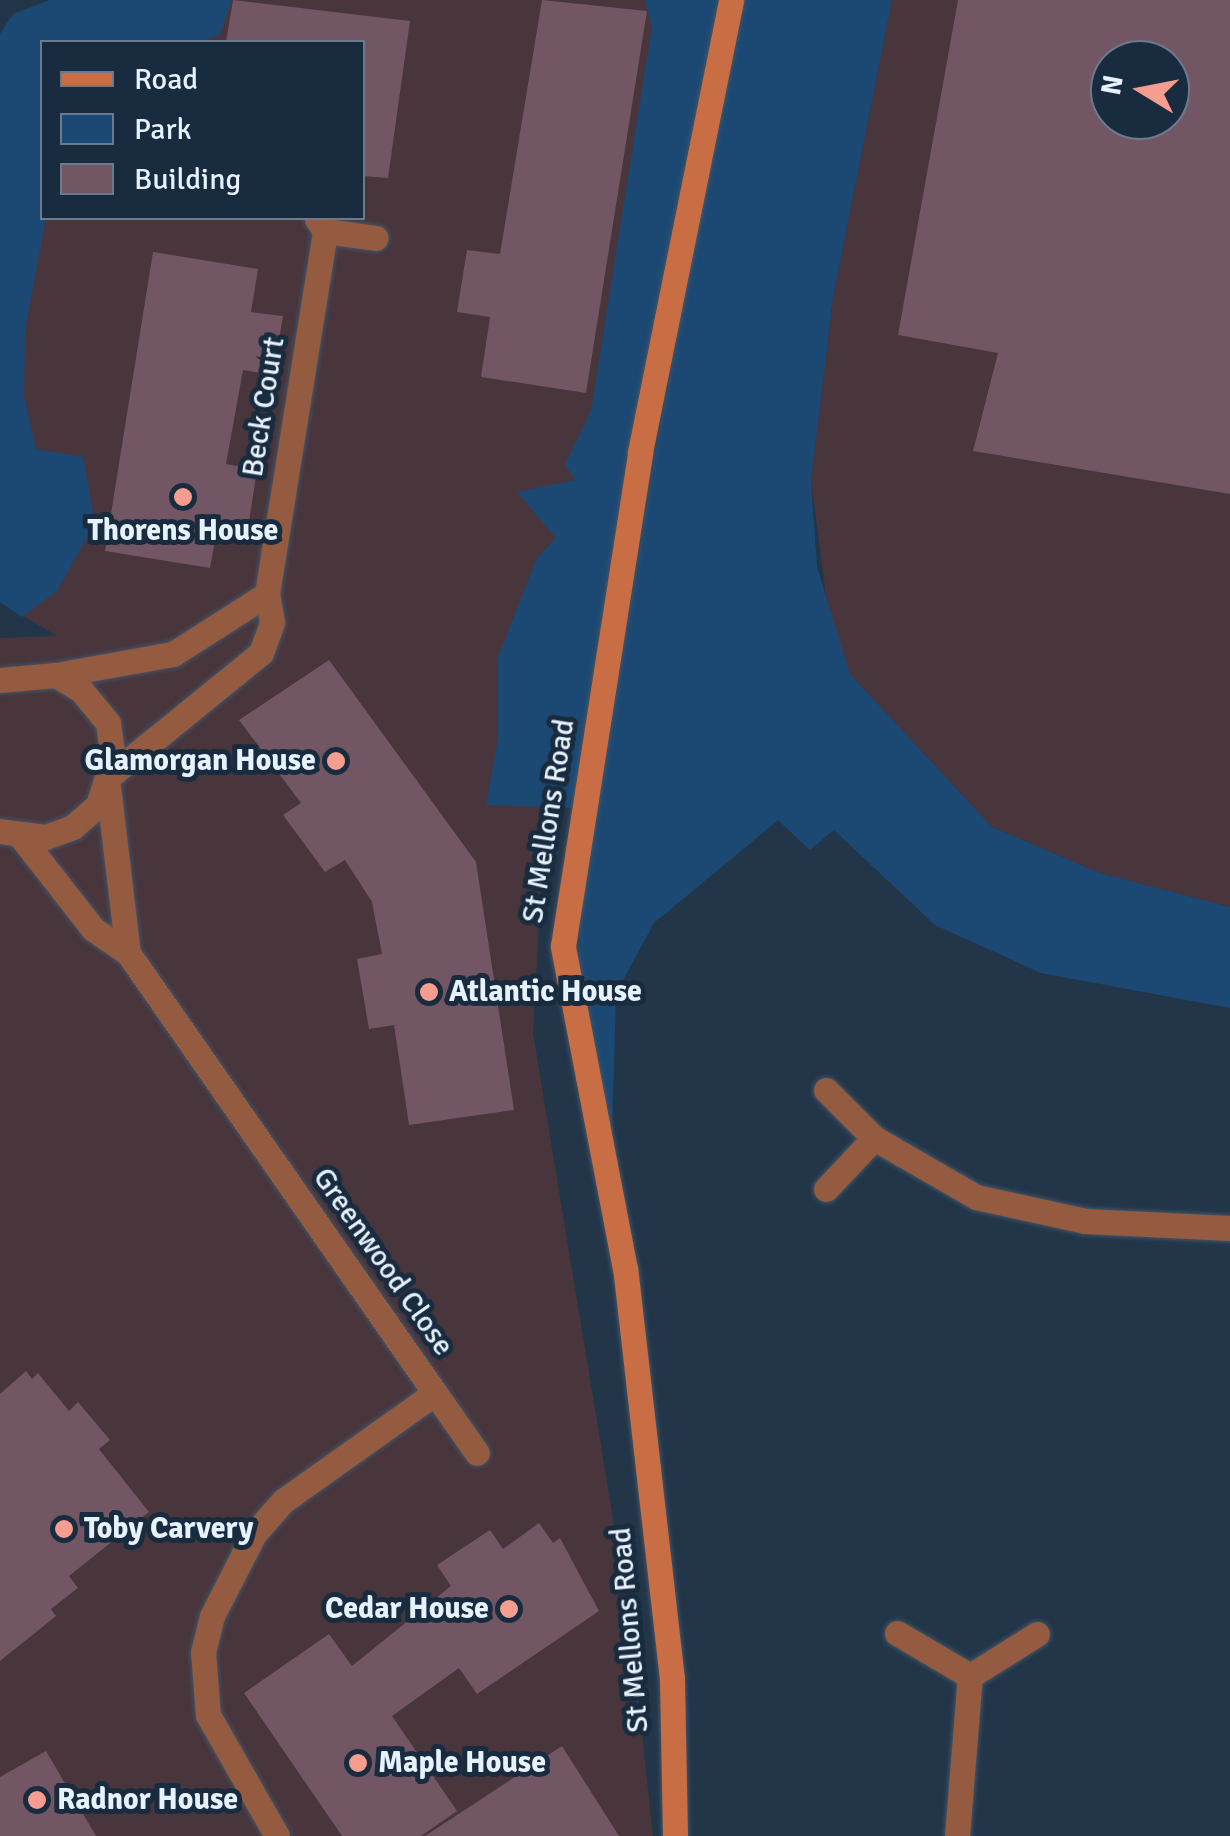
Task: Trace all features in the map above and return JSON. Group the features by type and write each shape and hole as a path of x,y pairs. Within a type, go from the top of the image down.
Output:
{"main road":[{"name":"St Mellons Road","path":"675,1836 672,1678 625,1270 562,946 640,452 731,0"}],"street":[{"name":"Beck Court","path":"9,835 73,827 110,780 166,725 244,674 272,622 266,594 320,224 376,238"},
{"path":"0,680 56,675 173,654 266,594"},
{"name":"Greenwood Close","path":"56,675 102,710 128,953"},
{"name":"Greenwood Close","path":"9,835 93,930 128,953 436,1393 284,1501 254,1534 212,1616 203,1652 208,1715 277,1836"},
{"path":"826,1090 874,1138 976,1197 1026,1212 1230,1228"},
{"path":"826,1189 874,1138"},
{"path":"436,1393 477,1453"},
{"path":"897,1633 970,1676"},
{"path":"970,1676 1037,1634"},
{"path":"957,1836 970,1676"}],"shaded area":[{"path":"154,0 682,0 546,796 533,1033 630,1622 653,1836 0,1836 0,638 57,636 0,602 0,261 42,17"},
{"path":"892,0 1230,0 1230,907 1100,873 992,827 850,674 830,625 811,481 833,298"}],"green space":[{"path":"50,0 232,0 220,35 203,40 40,40 40,220 46,220 25,330 24,396 36,449 83,457 95,523 57,591 22,617 0,602 0,34 13,14"},
{"path":"645,0 718,0 574,808 486,805 498,740 498,657 537,558 556,538 517,492 575,480 565,464 591,411 652,27"},
{"path":"740,0 892,0 833,298 811,481 817,567 850,674 992,827 1100,873 1230,907 1230,1008 1041,973 935,925 834,830 810,850 778,820 654,923 616,993 612,1136 578,972 581,911 654,460"}],"building":[{"path":"233,0 410,21 388,178 365,176 365,40 226,40"},
{"path":"542,0 647,11 586,393 481,377 490,317 457,312 467,250 500,254"},
{"path":"958,0 1230,0 1230,494 973,451 998,353 898,335"},
{"path":"153,252 258,269 251,312 283,316 273,375 243,370 226,464 257,470 248,528 218,524 210,568 105,551"},
{"path":"329,660 476,862 514,1110 409,1125 394,1025 369,1029 357,959 382,954 372,902 345,860 325,872 283,815 301,803 239,720"},
{"name":"Toby Carvery","path":"26,1371 32,1379 38,1373 69,1411 78,1402 110,1440 99,1449 149,1512 69,1576 78,1588 51,1609 56,1616 0,1661 0,1394"},
{"path":"539,1523 553,1543 560,1538 599,1611 477,1694 459,1668 392,1716 457,1811 421,1836 342,1836 244,1693 329,1634 352,1666 451,1586 437,1565 490,1530 503,1549"},
{"path":"562,1746 619,1836 425,1836"},
{"name":"Radnor House","path":"46,1751 96,1836 0,1836 0,1777"}],"place":[{"name":"Thorens House","path":"183,497"},
{"name":"Glamorgan House","path":"336,761"},
{"name":"Atlantic House","path":"429,992"},
{"name":"Toby Carvery","path":"64,1529"},
{"name":"Cedar House","path":"509,1609"},
{"name":"Maple House","path":"358,1763"},
{"name":"Radnor House","path":"37,1800"}]}
